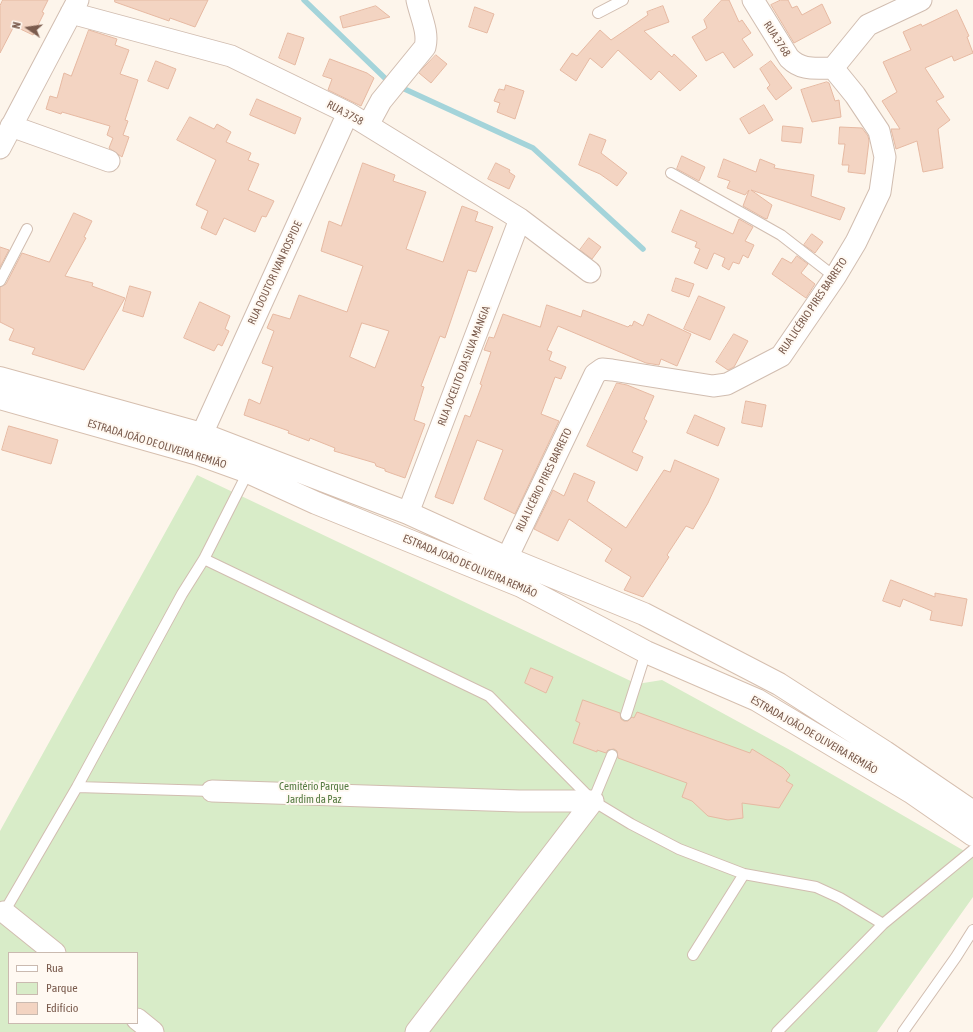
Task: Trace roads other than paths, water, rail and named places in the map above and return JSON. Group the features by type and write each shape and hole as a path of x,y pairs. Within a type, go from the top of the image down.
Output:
{"main road":[{"name":"ESTRADA JOÃO DE OLIVEIRA REMIÃO","path":"0,378 202,434 408,513 506,558 644,614 779,684 886,752 973,812"},
{"name":"ESTRADA JOÃO DE OLIVEIRA REMIÃO","path":"0,398 198,454 248,472 316,503 522,586 646,652 757,700 911,792 973,835"},
{"path":"626,642 640,630 644,614"},
{"path":"666,661 672,642 681,633"}],"street":[{"path":"368,125 381,101 425,47 428,38 417,0"},
{"name":"RUA 3768","path":"753,0 788,58 797,65 807,68 833,68"},
{"path":"833,68 868,25 921,0"},
{"path":"0,148 75,6"},
{"name":"RUA 3758","path":"75,6 232,56 348,113 520,219 590,272"},
{"name":"RUA LICÉRIO PIRES BARRETO","path":"506,558 595,374 602,369 713,386 727,384 781,356 835,277 856,242 880,192 886,157 879,131 855,95 833,68"},
{"name":"RUA DOUTOR IVAN ROSPIDE","path":"202,434 348,113"},
{"path":"11,126 109,162"},
{"name":"RUA JOCELITO DA SILVA MANGIA","path":"408,513 520,219"},
{"path":"212,791 519,801 593,801"},
{"path":"416,1032 593,801"},
{"path":"1,915 54,952"},
{"path":"138,1020 153,1032"}],"lane":[{"path":"598,13 622,0"},
{"path":"671,174 781,235 835,277"},
{"path":"0,281 27,229"},
{"path":"1,915 77,787 178,601 204,559 248,472"},
{"path":"204,559 488,696 593,801 631,824 680,849 744,874 816,888 840,898 883,924"},
{"path":"626,715 646,652"},
{"path":"593,801 612,756"},
{"path":"77,787 212,791"},
{"path":"777,1032 883,924 973,850"},
{"path":"693,956 744,874"},
{"path":"903,1032 956,957 973,930"}],"waterway":[{"path":"304,0 390,83"},
{"path":"398,86 533,148 643,249"}],"park label":[{"name":"Cemitério Parque Jardim da Paz","path":"314,793"}]}
